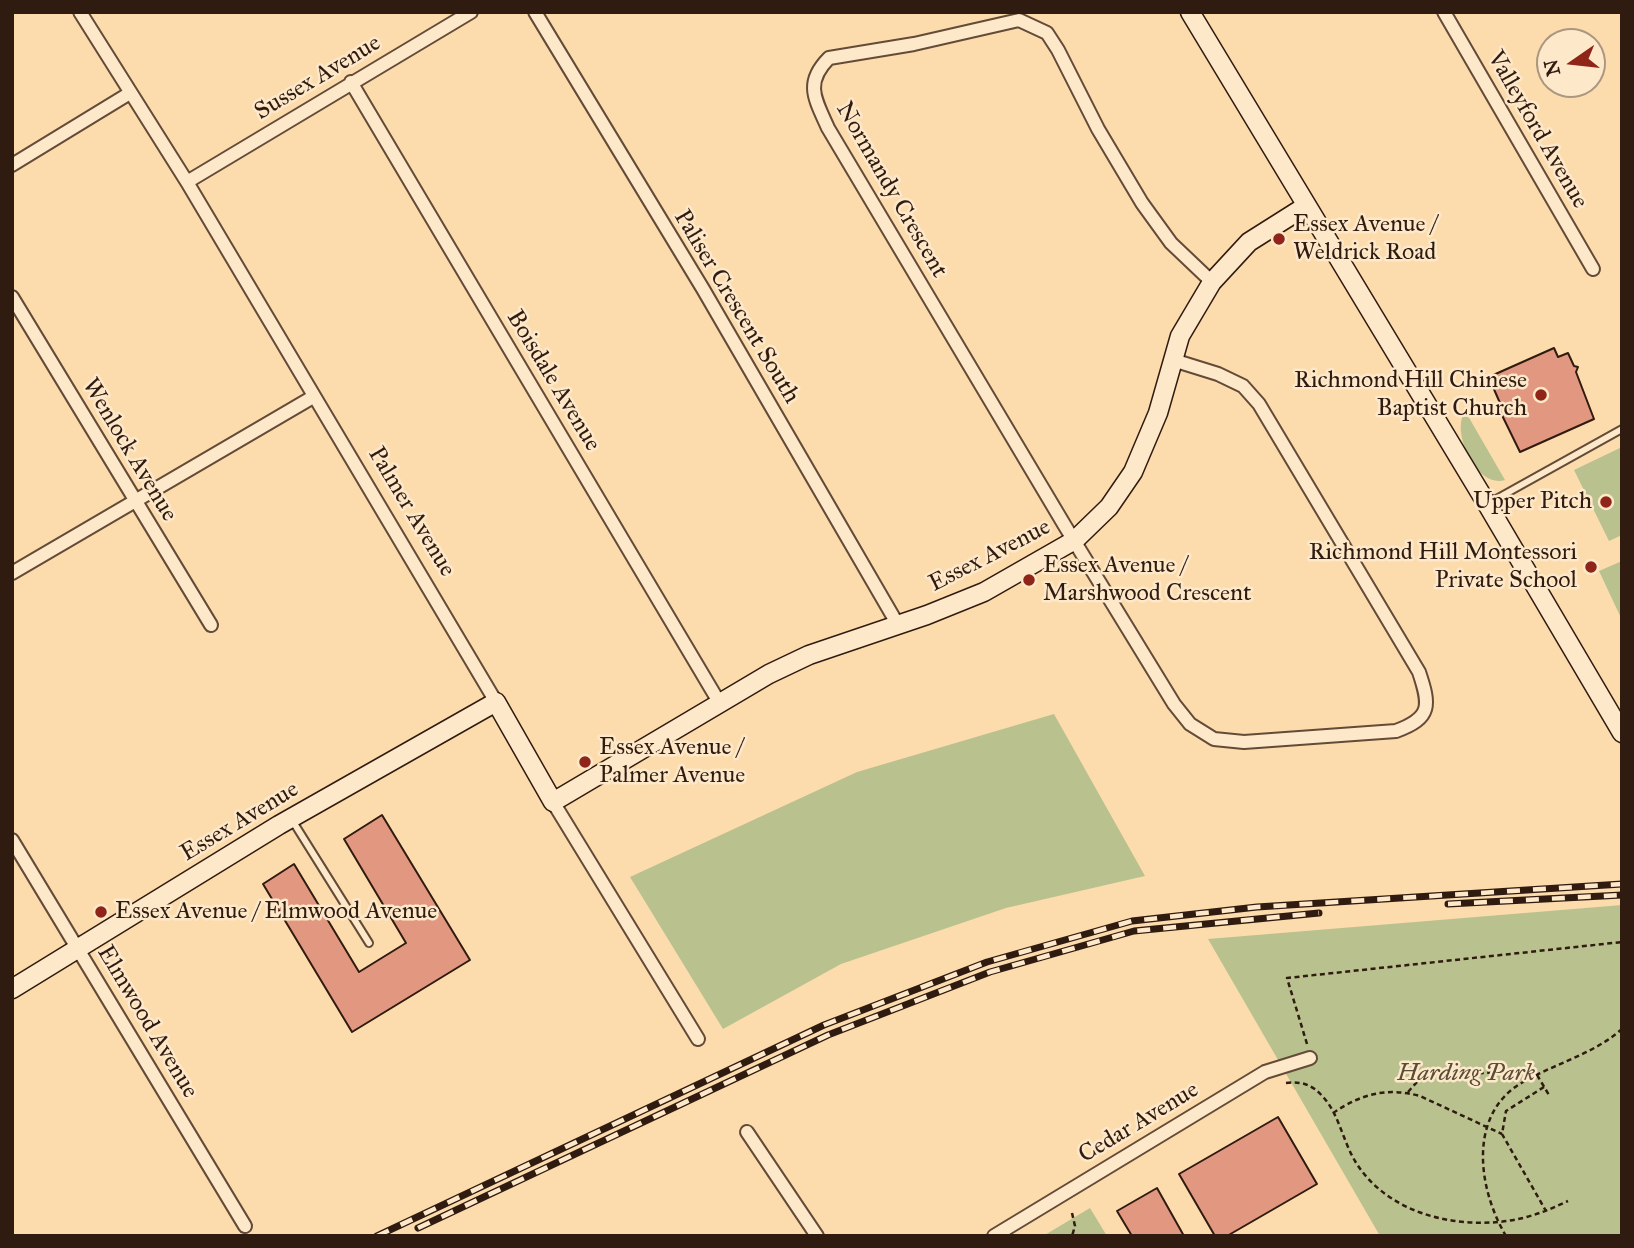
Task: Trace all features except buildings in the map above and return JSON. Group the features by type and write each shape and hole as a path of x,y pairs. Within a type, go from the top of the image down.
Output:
{"street":[{"name":"Sussex Avenue","path":"187,181 471,12"},
{"name":"Paliser Crescent South","path":"535,12 703,289 898,625"},
{"path":"1190,12 1622,733"},
{"name":"Valleyford Avenue","path":"1444,12 1593,269"},
{"name":"Palmer Avenue","path":"86,14 130,93 187,181 553,802 698,1039"},
{"name":"Normandy Crescent","path":"1173,360 1218,374 1243,386 1259,404 1419,672 1428,699 1424,715 1414,724 1396,731 1244,742 1213,739 1191,724 1174,704 828,128 818,105 813,82 819,68 829,58 914,44 1019,20 1035,26 1047,33 1058,50 1092,118 1142,203 1171,243 1212,282"},
{"name":"Boisdale Avenue","path":"351,82 719,702"},
{"path":"12,164 130,93"},
{"name":"Essex Avenue","path":"553,802 769,674 809,655 984,592 1075,540 1109,507 1133,472 1158,413 1180,336 1212,282 1249,242 1306,206"},
{"name":"Wenlock Avenue","path":"12,297 211,625"},
{"path":"12,573 313,397"},
{"name":"Essex Avenue","path":"12,989 291,818 496,702"},
{"name":"Elmwood Avenue","path":"12,840 245,1226"},
{"name":"Cedar Avenue","path":"994,1236 1265,1072 1310,1058"},
{"path":"747,1132 817,1236"}],"lane":[{"path":"1487,504 1622,429"},
{"path":"291,818 369,943"}],"path":[{"path":"1310,1058 1287,978 1622,942"},
{"path":"1506,1236 1497,1222 1483,1179 1483,1144 1501,1101 1511,1090 1537,1075 1586,1054 1622,1029"},
{"path":"1408,1093 1417,1082 1435,1075 1529,1071 1537,1075 1549,1095"},
{"path":"1286,1083 1307,1084 1326,1100 1355,1161 1372,1183 1393,1200 1417,1212 1443,1219 1497,1222 1546,1211 1568,1201"},
{"path":"1502,1134 1506,1111 1544,1087"},
{"path":"1333,1113 1364,1095 1379,1092 1408,1093 1488,1127 1502,1134 1546,1211"},
{"path":"1072,1213 1075,1226 1072,1236"}],"green space":[{"path":"1464,409 1505,480 1488,478 1469,458 1461,432"},
{"name":"Upper Pitch","path":"1622,447 1622,535 1609,541 1574,470"},
{"path":"1622,561 1622,620 1599,571"},
{"path":"1054,714 1145,876 1006,908 841,964 723,1029 630,877 857,772"},
{"name":"Harding Park","path":"1622,905 1622,1236 1380,1236 1208,939"},
{"path":"1090,1208 1107,1236 1043,1236"}],"railway":[{"path":"377,1236 824,1025 987,962 1132,921 1257,907 1622,884"},
{"path":"1448,904 1622,895"},
{"path":"418,1228 828,1035 990,972 1134,931 1319,913"}],"place":[{"name":"Essex Avenue / Weldrick Road","path":"1279,239"},
{"name":"Richmond Hill Chinese Baptist Church","path":"1541,395"},
{"name":"Upper Pitch","path":"1606,502"},
{"name":"Richmond Hill Montessori Private School","path":"1591,567"},
{"name":"Essex Avenue / Marshwood Crescent","path":"1029,580"},
{"name":"Essex Avenue / Palmer Avenue","path":"585,762"},
{"name":"Essex Avenue / Elmwood Avenue","path":"101,912"}]}
